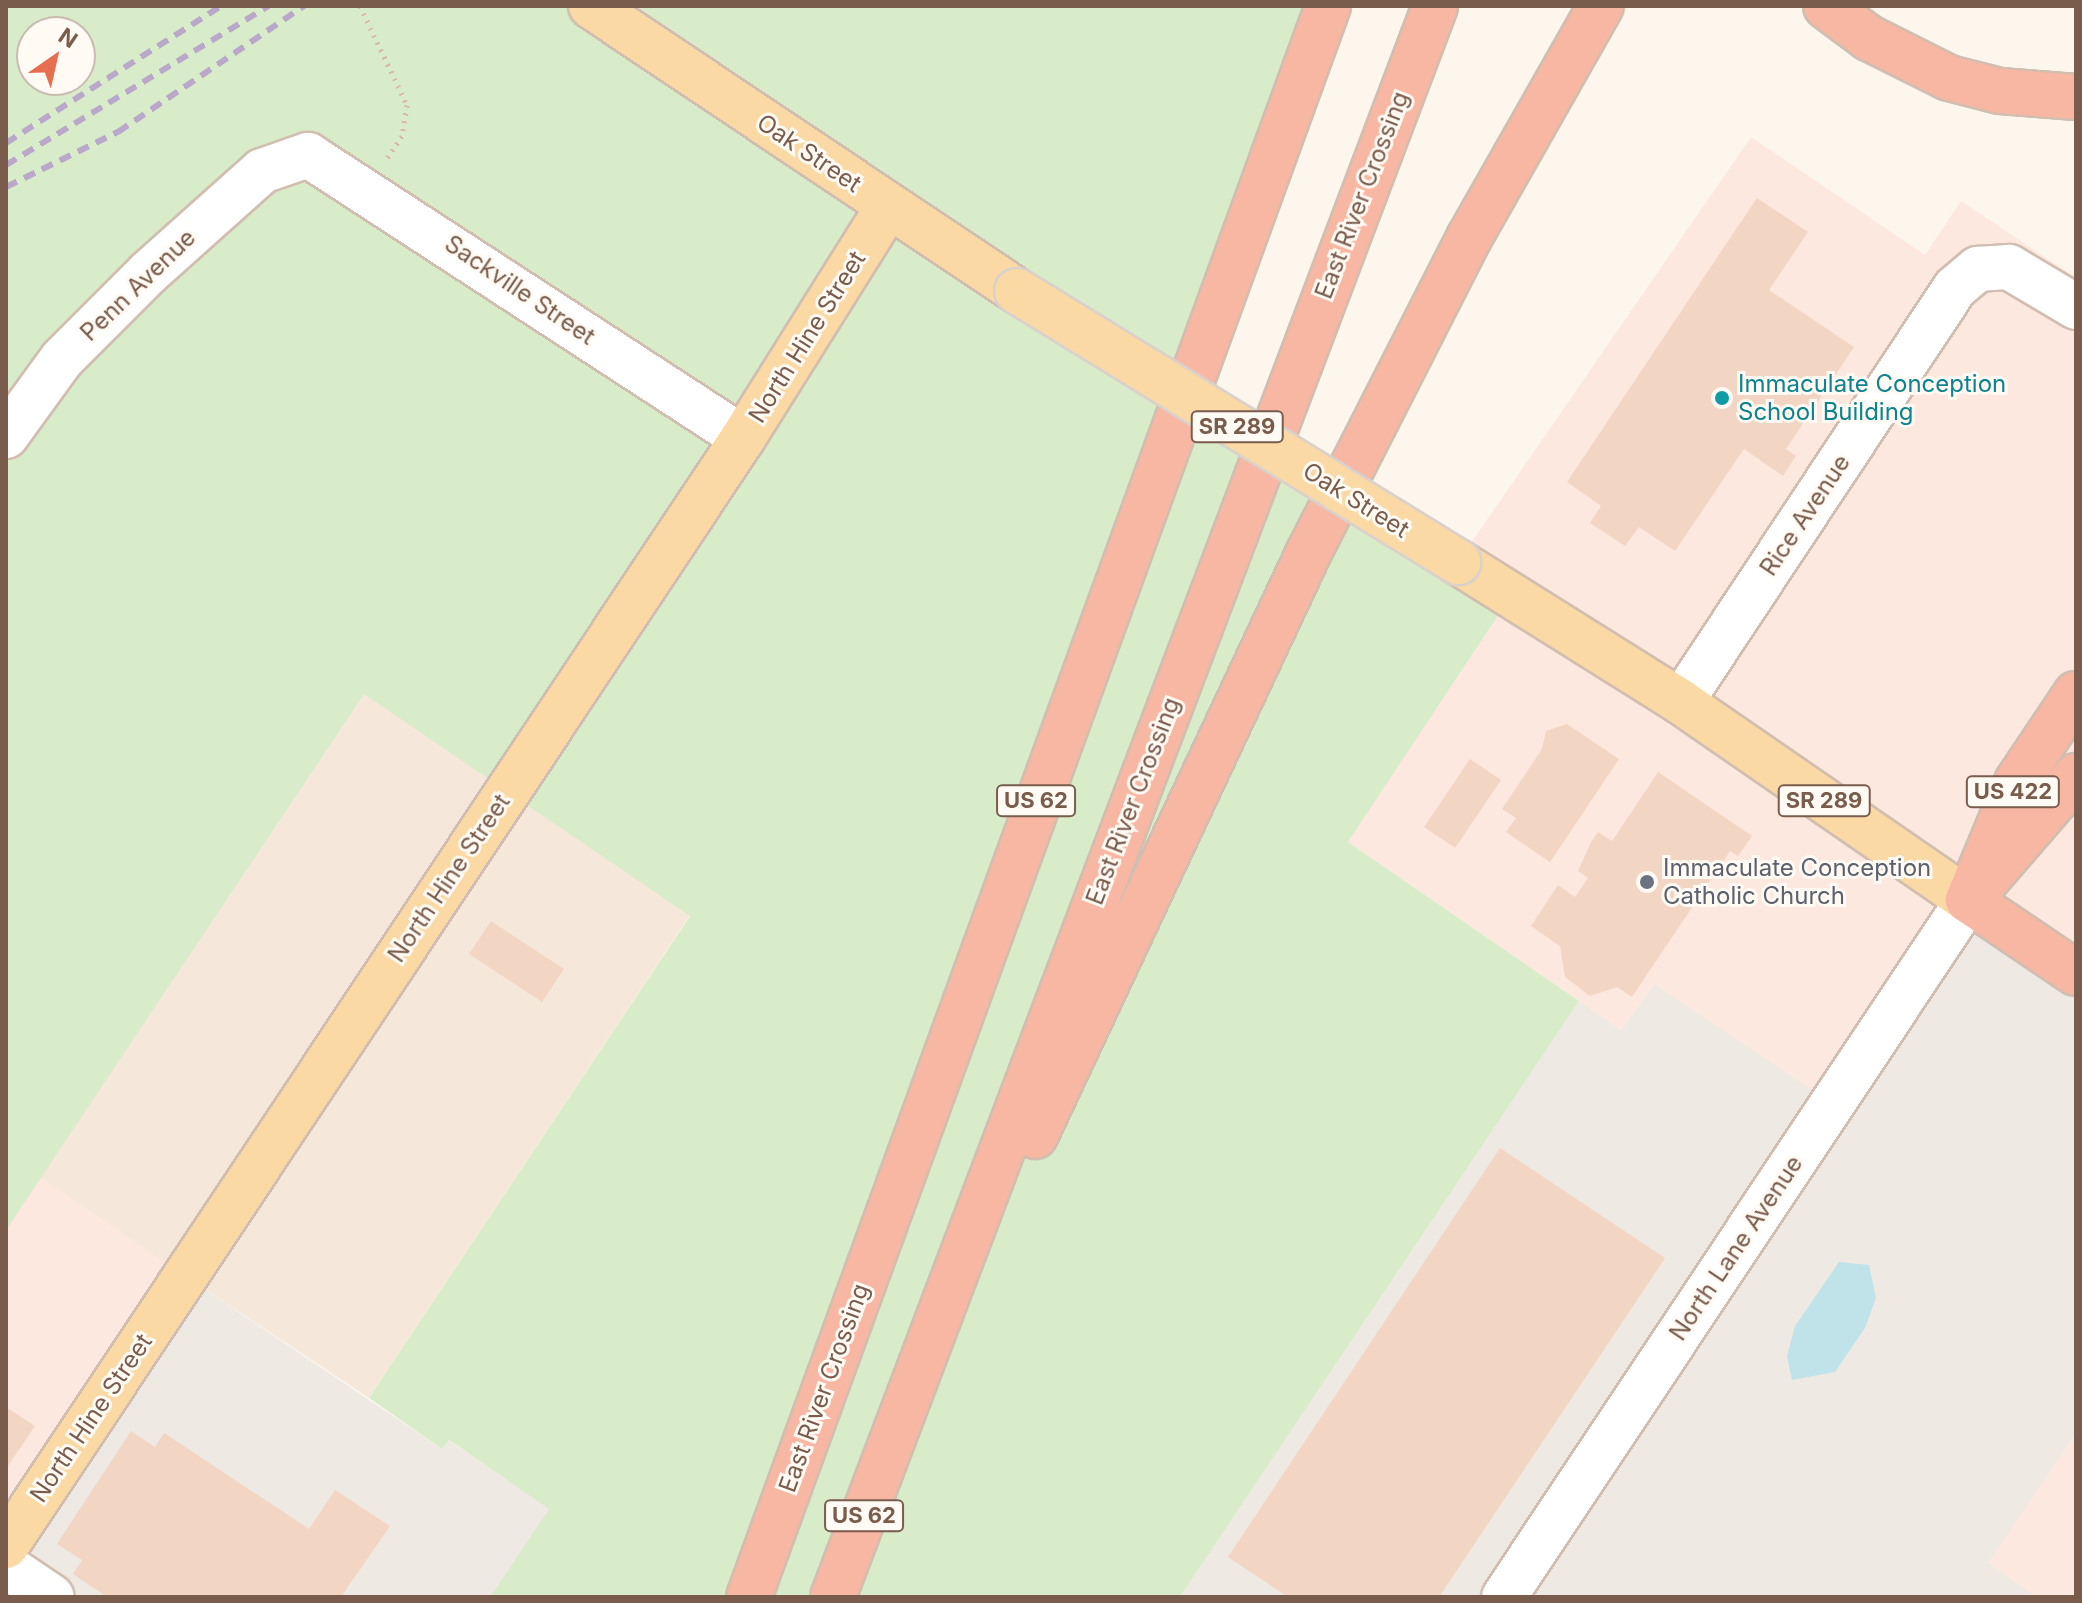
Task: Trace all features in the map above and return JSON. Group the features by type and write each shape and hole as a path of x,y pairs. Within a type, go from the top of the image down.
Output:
{"highway":[{"name":"East River Crossing","path":"749,1597 1328,6"},
{"name":"East River Crossing","path":"833,1597 1435,6"},
{"path":"895,1435 1308,554 1469,238 1601,6"},
{"path":"1826,6 1869,38 1949,78 2000,91 2076,97"},
{"name":"US 422","path":"1968,900 2017,782 2076,694"},
{"name":"US 422","path":"1968,900 2076,776"},
{"name":"Oak Street","path":"1968,900 2076,973"}],"main road":[{"name":"Oak Street","path":"591,6 1017,291 1681,702 1968,900"},
{"name":"North Hine Street","path":"6,1546 743,438 888,207"}],"street":[{"name":"Sackville Street","path":"292,156 327,161 743,438"},
{"name":"Penn Avenue","path":"6,436 62,359 126,294 262,171 292,156"},
{"name":"Rice Avenue","path":"1681,702 1955,288 1978,269 2009,267 2076,307"},
{"name":"North Lane Avenue","path":"1504,1597 1968,900"},
{"path":"6,1566 52,1597"}],"path":[{"path":"360,6 407,105 402,136 367,188"}],"shaded area":[{"path":"1751,137 1925,255 1961,201 2076,278 2076,974 1832,1103 1654,984 1621,1030 1348,842 1511,596 1458,562"},
{"path":"6,436 690,915 369,1398 185,1276 6,1546"},
{"path":"1968,900 2076,974 2076,1433 1988,1563 2037,1597 1180,1597 1579,1001 1621,1030 1654,984 1832,1103"},
{"path":"41,1178 185,1276 6,1546 6,1230"},
{"path":"185,1276 442,1449 448,1440 550,1509 490,1597 6,1597 6,1546"},
{"path":"2076,1433 2076,1597 2037,1597 1987,1563"}],"green space":[{"path":"6,6 1328,6 1183,398 1511,596 1348,842 1579,1001 1180,1597 490,1597 549,1509 449,1440 442,1449 369,1398 690,916 364,694 6,1230"}],"water":[{"path":"1839,1262 1869,1265 1876,1298 1865,1328 1835,1372 1792,1380 1787,1356 1795,1326"}],"building":[{"name":"Immaculate Conception School Building","path":"1757,198 1808,232 1769,290 1854,347 1786,449 1796,456 1783,476 1744,449 1675,551 1639,527 1625,546 1590,523 1601,506 1567,482"},
{"path":"1567,724 1619,759 1550,862 1506,832 1516,818 1502,809 1542,749 1546,731"},
{"path":"1470,759 1501,780 1455,848 1424,827"},
{"name":"Immaculate Conception Catholic Church","path":"1658,772 1752,836 1738,856 1730,851 1632,997 1617,987 1590,996 1565,977 1560,946 1531,926 1558,885 1575,897 1588,878 1578,871 1591,842 1598,832 1612,841"},
{"path":"491,921 564,969 542,1002 469,954"},
{"path":"1500,1148 1665,1258 1439,1597 1288,1597 1228,1557"},
{"path":"6,1407 35,1426 6,1469"},
{"path":"131,1431 155,1447 164,1433 309,1529 335,1490 390,1526 341,1597 107,1597 73,1574 82,1560 57,1544"}],"railway":[{"path":"6,143 221,6"},
{"path":"6,165 269,6"},
{"path":"6,187 118,132 304,6"}],"place":[{"name":"Immaculate Conception School Building","path":"1722,398"},
{"name":"Immaculate Conception Catholic Church","path":"1647,882"}]}
